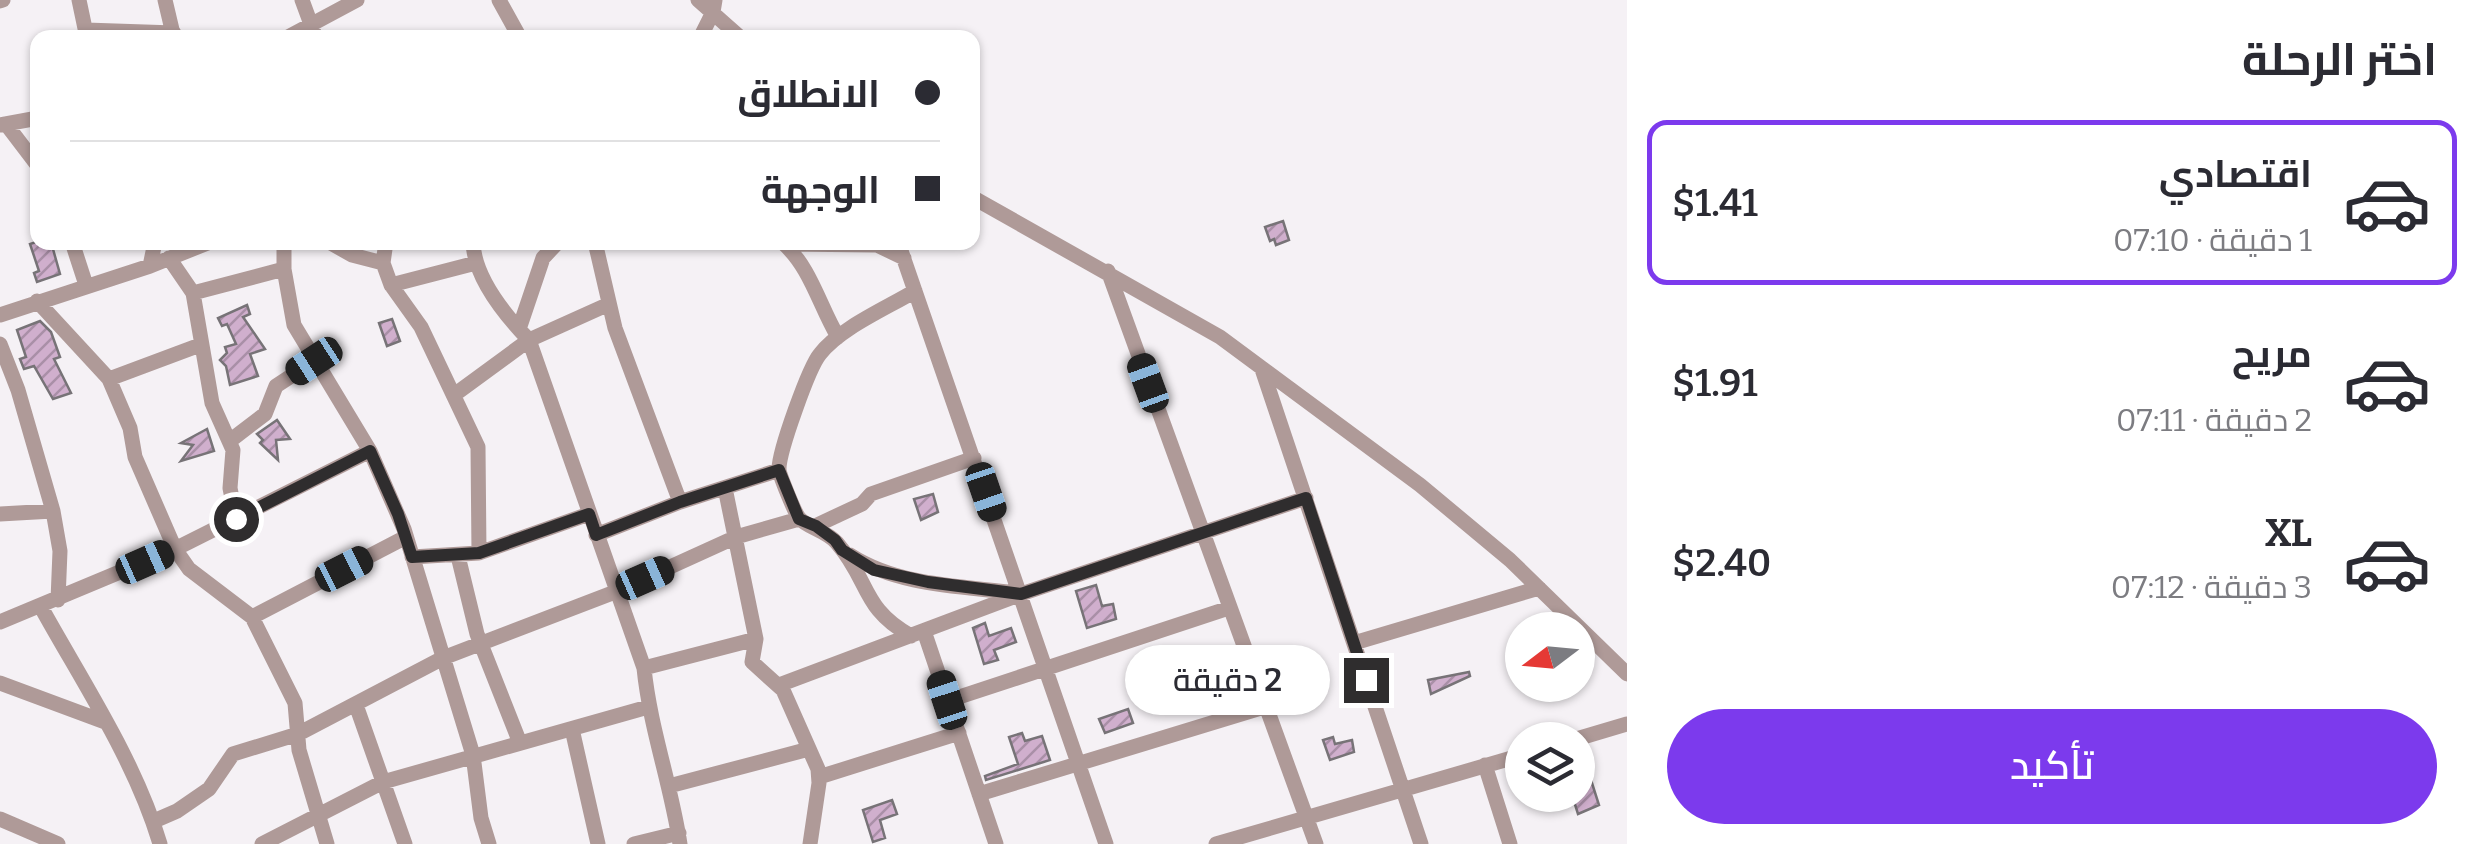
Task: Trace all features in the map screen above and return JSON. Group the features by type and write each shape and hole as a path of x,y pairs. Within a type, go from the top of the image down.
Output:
{"street":[{"path":"79,0 86,30"},
{"path":"165,0 173,30"},
{"path":"302,0 313,30 358,0"},
{"path":"499,0 516,30"},
{"path":"698,0 714,6 734,30"},
{"path":"704,30 714,6"},
{"path":"3,124 30,119"},
{"path":"3,124 30,156"},
{"path":"980,201 1220,337 1420,485 1539,588 1627,674"},
{"path":"75,250 86,285"},
{"path":"150,266 153,250"},
{"path":"0,315 190,250"},
{"path":"284,250 294,325 370,451 406,538 473,755 481,818 489,844"},
{"path":"343,250 383,263"},
{"path":"385,250 383,263 392,285 421,327 478,447 479,553"},
{"path":"475,250 476,263 494,297 524,334 644,668 648,707 679,838 634,844"},
{"path":"524,334 543,258 550,250"},
{"path":"597,250 615,328 680,502"},
{"path":"789,250 805,266 838,337"},
{"path":"901,250 1106,844"},
{"path":"169,258 193,293 212,403 230,440 230,488 236,519"},
{"path":"392,285 476,263"},
{"path":"193,293 284,269"},
{"path":"1108,272 1316,844"},
{"path":"799,519 779,470 797,406 819,355 838,337 915,291"},
{"path":"37,302 109,380 130,428 135,457 174,549 189,569 252,617 296,703 299,750 327,844"},
{"path":"454,394 524,334 609,304"},
{"path":"0,344 54,511 60,550 58,600"},
{"path":"109,380 200,345"},
{"path":"230,440 265,414 276,386 314,361"},
{"path":"1262,368 1421,844"},
{"path":"0,622 174,549 370,451"},
{"path":"816,526 862,504 871,494 974,458"},
{"path":"596,535 779,470"},
{"path":"725,488 756,639 752,662 779,684 819,776 810,844"},
{"path":"779,684 1021,594 1306,498"},
{"path":"0,514 54,511"},
{"path":"412,557 479,553 589,514"},
{"path":"154,821 209,789 232,754 298,734 442,658 614,592 736,537 799,519 835,540 859,574 873,606 889,624 917,633 947,700 996,844"},
{"path":"252,617 406,538"},
{"path":"842,550 874,570 928,582 1021,594"},
{"path":"458,556 480,643 520,743"},
{"path":"1354,643 1539,588"},
{"path":"41,607 154,821 156,842"},
{"path":"947,700 1229,608"},
{"path":"644,668 756,639"},
{"path":"0,683 105,722"},
{"path":"356,705 405,844"},
{"path":"979,794 1264,706"},
{"path":"262,844 383,782 648,707"},
{"path":"1595,733 1627,724"},
{"path":"572,729 598,844"},
{"path":"819,776 958,733"},
{"path":"669,786 809,749"},
{"path":"1216,844 1505,759"},
{"path":"1486,765 1510,844"},
{"path":"0,819 58,844"}],"building":[{"path":"1283,221 1289,240 1276,245 1274,239 1270,241 1265,227"},
{"path":"32,250 53,250 60,274 37,282 34,273 39,271"},
{"path":"247,305 250,314 243,317 265,349 250,354 258,376 230,385 226,366 220,360 227,353 225,347 236,344 227,324 222,326 218,318"},
{"path":"392,319 400,341 387,346 379,323"},
{"path":"40,321 51,332 60,357 54,359 71,393 53,399 34,366 24,369 20,359 26,357 17,330"},
{"path":"277,420 290,439 276,440 278,460 260,443 263,440 257,434"},
{"path":"207,429 214,451 181,461 193,445 181,443"},
{"path":"933,494 938,512 921,520 914,499"},
{"path":"1096,585 1102,606 1113,604 1116,619 1087,628 1076,591"},
{"path":"985,623 989,636 1011,628 1016,642 994,650 998,660 984,664 973,628"},
{"path":"1469,672 1470,676 1431,694 1428,680"},
{"path":"1128,709 1133,723 1105,733 1099,719"},
{"path":"1022,733 1025,741 1042,736 1050,760 986,780 985,776 1018,764 1009,737"},
{"path":"1333,737 1335,744 1352,740 1354,752 1330,760 1323,740"},
{"path":"892,800 897,814 880,820 885,838 873,842 863,810"}],"route":[{"path":"236,519 370,451 412,557 458,556 479,553 589,514 596,535 779,470 799,519 816,526 842,550 874,570 928,582 1021,594 1306,498 1366,680"}]}
